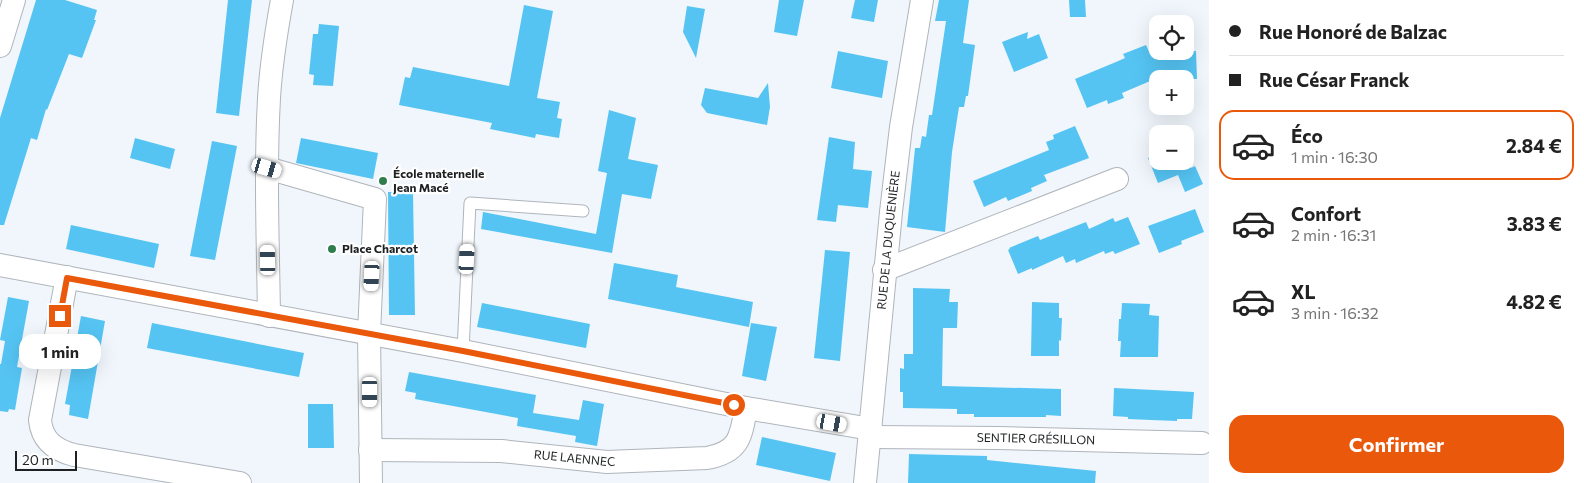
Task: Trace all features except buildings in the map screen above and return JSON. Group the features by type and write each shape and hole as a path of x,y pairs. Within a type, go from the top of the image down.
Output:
{"street":[{"path":"0,46 14,0"},
{"path":"269,316 267,168 270,84 282,0"},
{"name":"RUE DE LA DUQUENIÈRE","path":"865,483 871,433 884,270 901,127 922,0"},
{"path":"267,168 375,198 369,334 371,483"},
{"path":"884,270 1117,179"},
{"name":"SENTIER GRÉSILLON","path":"0,265 463,351 871,433 1202,443"},
{"path":"67,278 40,420 42,432 51,446 74,455 240,483"},
{"name":"RUE LAENNEC","path":"370,450 501,451 608,462 707,458 723,454 739,441 746,408"}],"lane":[{"path":"463,351 470,203 582,211"}],"place":[{"name":"École maternelle Jean Macé","path":"383,181"},
{"name":"Place Charcot","path":"332,249"}],"route":[{"path":"60,316 67,278 463,351 734,405"}]}
